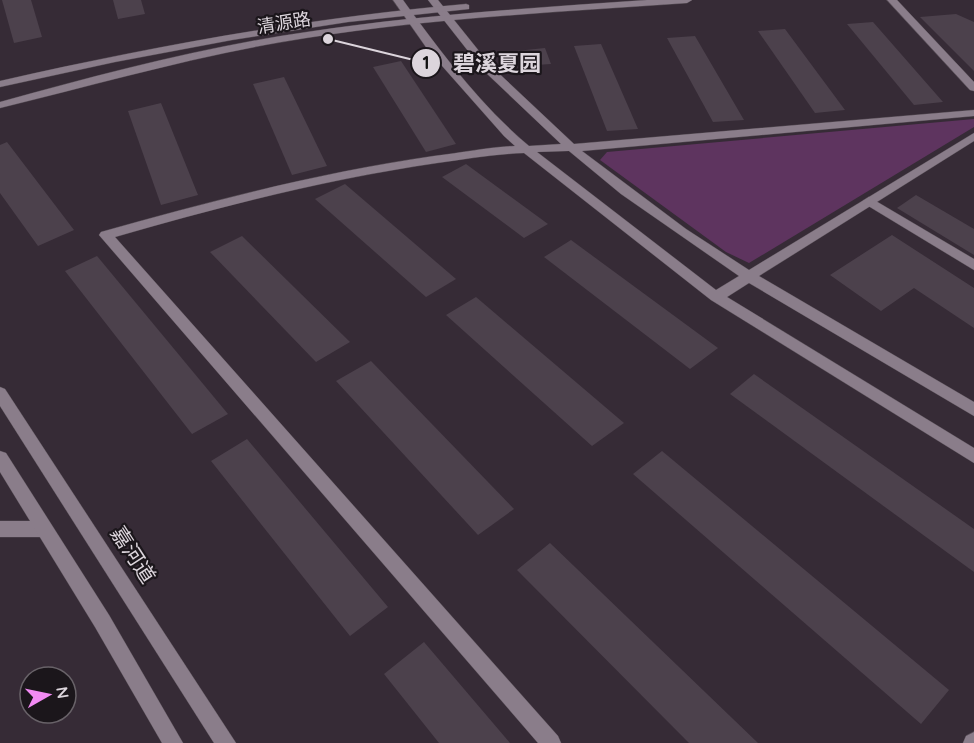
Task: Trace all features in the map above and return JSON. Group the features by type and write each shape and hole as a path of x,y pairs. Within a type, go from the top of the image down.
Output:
{"street":[{"path":"398,0 447,65 508,134 525,149 716,297 974,456"},
{"name":"清源路","path":"0,105 165,63 252,44 410,17 440,9 556,0"},
{"name":"清源路","path":"440,9 687,0"},
{"path":"892,0 974,88"},
{"path":"440,9 489,70 571,147 692,240 974,410"},
{"name":"清源路","path":"0,84 120,57 220,38 326,22 410,17"},
{"path":"551,743 106,235 183,213 299,185 398,165 525,149 608,146 974,113"},
{"path":"716,297 974,136"},
{"path":"869,201 974,266"},
{"name":"嘉河道","path":"0,393 226,743"},
{"path":"0,458 173,743"},
{"path":"0,529 44,529"}],"shaded area":[{"path":"974,119 974,127 749,263 726,252 600,160 607,152"}],"building":[{"path":"2,0 31,0 42,37 14,43"},
{"path":"113,0 141,0 145,14 118,19"},
{"path":"956,14 974,22 974,71 920,17"},
{"path":"873,22 943,102 914,105 847,24"},
{"path":"785,29 845,110 815,113 758,31"},
{"path":"695,36 744,120 713,122 667,38"},
{"path":"601,44 638,129 607,131 574,46"},
{"path":"545,48 551,64 521,66 516,51"},
{"path":"401,61 456,144 426,152 373,67"},
{"path":"284,77 327,166 292,175 253,84"},
{"path":"161,103 198,195 161,205 128,111"},
{"path":"7,142 74,230 38,246 0,193 0,145"},
{"path":"466,164 548,224 524,238 442,177"},
{"path":"345,184 456,279 426,297 315,199"},
{"path":"916,195 974,229 974,255 897,208"},
{"path":"892,235 974,288 974,328 914,288 881,311 830,275"},
{"path":"242,236 350,342 316,362 210,252"},
{"path":"571,240 718,348 690,369 544,257"},
{"path":"97,256 228,414 192,434 65,271"},
{"path":"476,297 624,423 592,446 446,315"},
{"path":"371,361 514,509 478,535 336,381"},
{"path":"754,374 974,529 974,572 730,394"},
{"path":"247,439 388,607 350,636 211,461"},
{"path":"662,451 949,690 921,724 633,474"},
{"path":"550,543 758,743 689,743 517,570"},
{"path":"424,642 510,743 439,743 384,674"}],"place":[{"name":"碧溪夏园","path":"328,39"}]}
